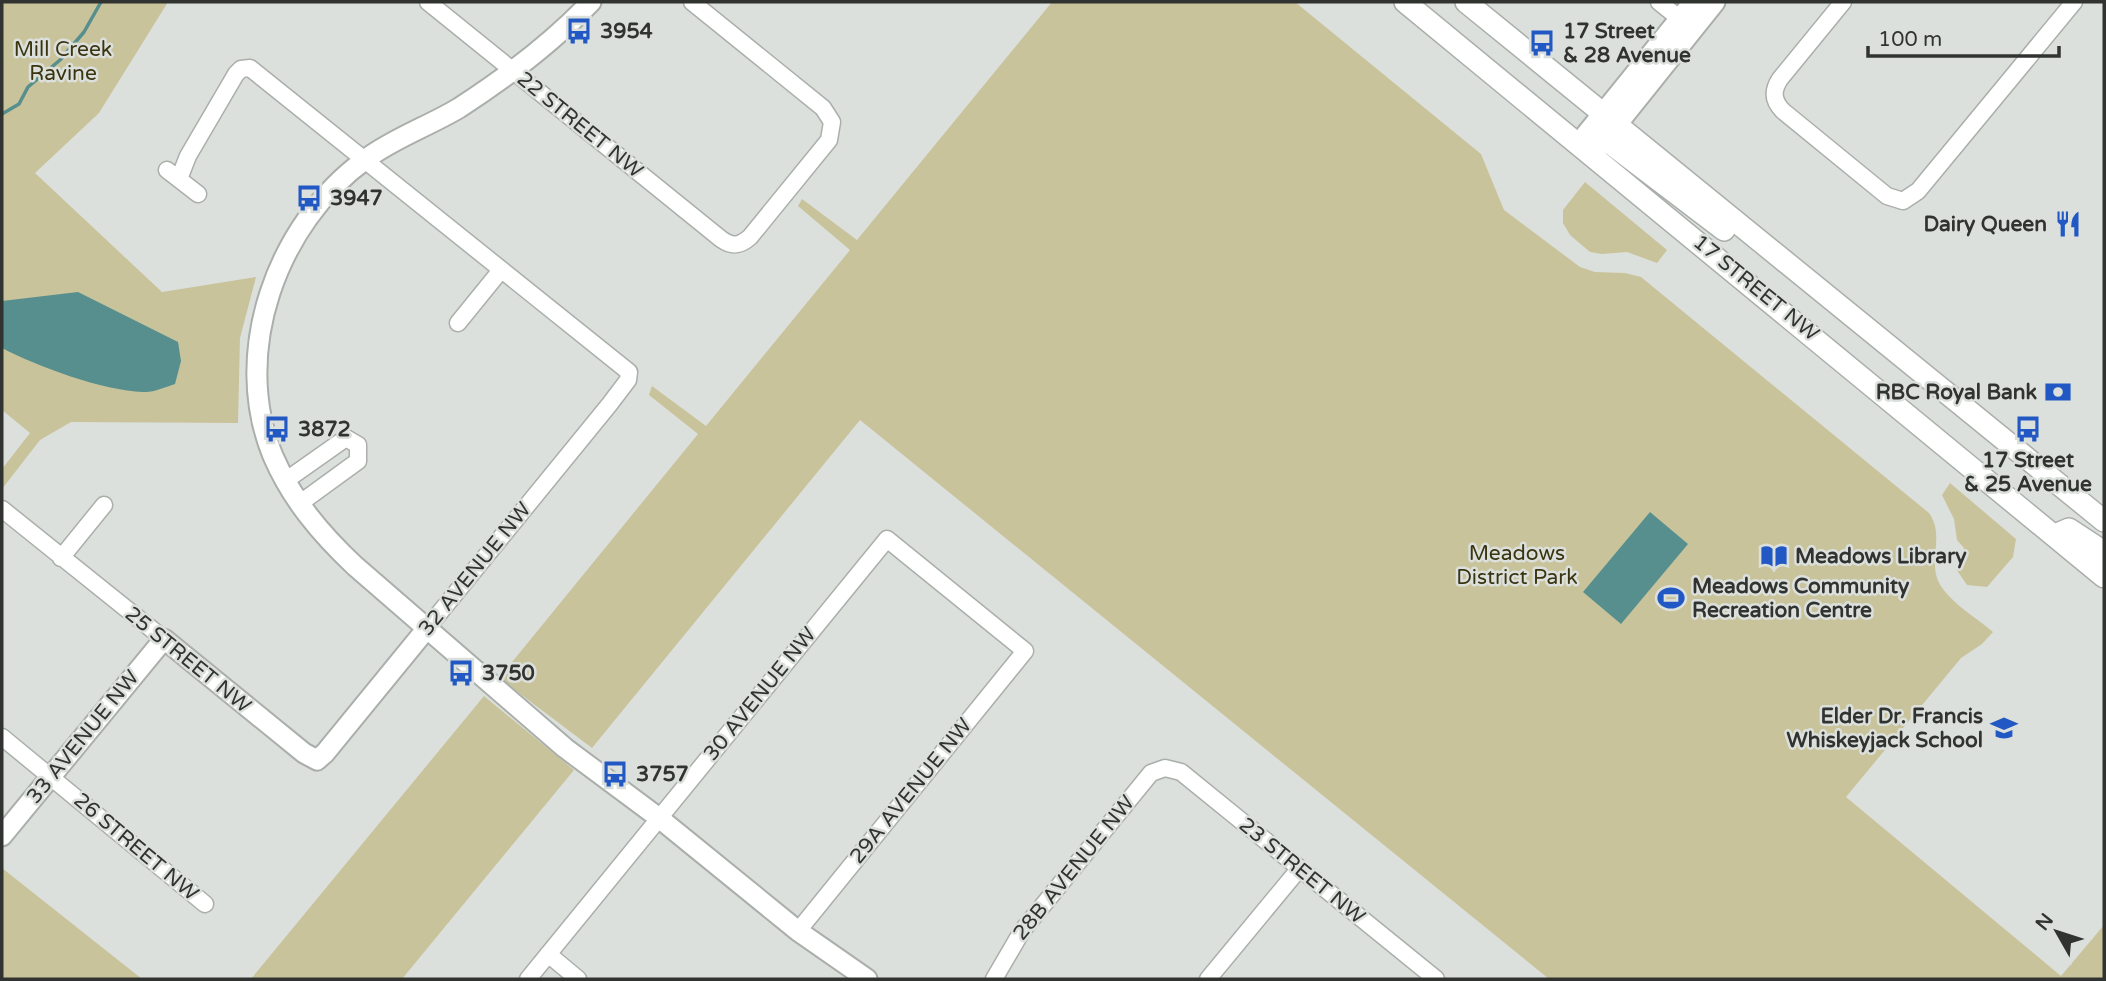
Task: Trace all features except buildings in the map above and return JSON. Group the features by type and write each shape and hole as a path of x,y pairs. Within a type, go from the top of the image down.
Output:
{"main road":[{"name":"17 STREET NW","path":"1405,2 1794,270 2104,521"},
{"name":"17 STREET NW","path":"1466,2 1599,135 2104,577"},
{"path":"2054,535 2069,529 2104,552"}],"street":[{"name":"22 STREET NW","path":"428,2 721,239 735,245 750,237 829,141 833,126 823,108 692,2"},
{"path":"591,2 546,45 512,71 458,108 365,159 332,190 300,228 279,264 266,302 258,383 266,436 285,481 299,504 329,541 565,748 659,817 798,931 867,979"},
{"path":"1659,2 1694,30"},
{"path":"1599,135 1678,17 1693,2"},
{"path":"1599,135 1694,30 1715,2"},
{"path":"1843,2 1780,79 1774,94 1783,111 1888,196 1903,201 1918,191 2074,2"},
{"path":"198,194 173,174 188,156 241,69 250,68 501,270 458,323"},
{"name":"32 AVENUE NW","path":"317,760 325,754 630,376 624,367 501,270"},
{"path":"285,481 346,438 358,445 358,461 299,504"},
{"path":"61,558 104,505"},
{"name":"25 STREET NW","path":"2,509 304,753 317,760"},
{"name":"29A AVENUE NW","path":"798,931 1025,651 887,539"},
{"name":"30 AVENUE NW","path":"528,979 887,539"},
{"name":"33 AVENUE NW","path":"2,836 164,639"},
{"name":"26 STREET NW","path":"2,737 205,904"},
{"name":"23 STREET NW","path":"1166,768 1181,772 1434,979"},
{"name":"28B AVENUE NW","path":"993,979 1022,931 1151,773 1166,768"},
{"path":"1208,979 1299,869"},
{"path":"548,954 578,979"}],"green space":[{"name":"Mill Creek Ravine","path":"2,2 168,2 99,113 35,173 162,292 256,277 240,338 238,423 71,422 40,440 2,489 2,469 30,433 2,410"},
{"name":"Meadows District Park","path":"1052,2 1295,2 1481,154 1504,210 1580,267 1595,272 1625,273 1641,277 1929,513 1936,529 1935,569 1941,586 1954,601 1993,632 1982,644 1961,658 1846,797 2061,976 2104,925 2104,979 1549,979 860,420 592,748 499,678 698,434 649,395 652,386 706,426 850,250 798,206 802,199 857,240"},
{"path":"1585,182 1667,250 1657,263 1627,252 1590,252 1570,235 1563,223 1563,210"},
{"path":"1950,483 2016,539 2013,557 1987,587 1967,585 1956,569 1963,558 1964,548 1957,540 1954,519 1942,495"},
{"path":"484,696 574,770 402,979 251,979"},
{"path":"2,868 142,979 2,979"}],"water":[{"path":"78,292 178,342 181,361 175,384 155,391 127,391 51,370 2,348 2,301"},
{"path":"1650,512 1688,544 1621,624 1583,592"}],"waterway":[{"path":"2,114 19,104 28,87 60,60 84,32 101,2"}],"place":[{"name":"3954","path":"579,31"},
{"name":"17 Street & 28 Avenue","path":"1542,43"},
{"name":"3947","path":"309,198"},
{"name":"Dairy Queen","path":"2068,224"},
{"name":"RBC Royal Bank","path":"2058,392"},
{"name":"3872","path":"277,429"},
{"name":"17 Street & 25 Avenue","path":"2028,429"},
{"name":"Meadows Library","path":"1774,556"},
{"name":"Meadows Community Recreation Centre","path":"1671,598"},
{"name":"3750","path":"461,673"},
{"name":"Elder Dr. Francis Whiskeyjack School","path":"2004,728"},
{"name":"3757","path":"615,774"}]}
